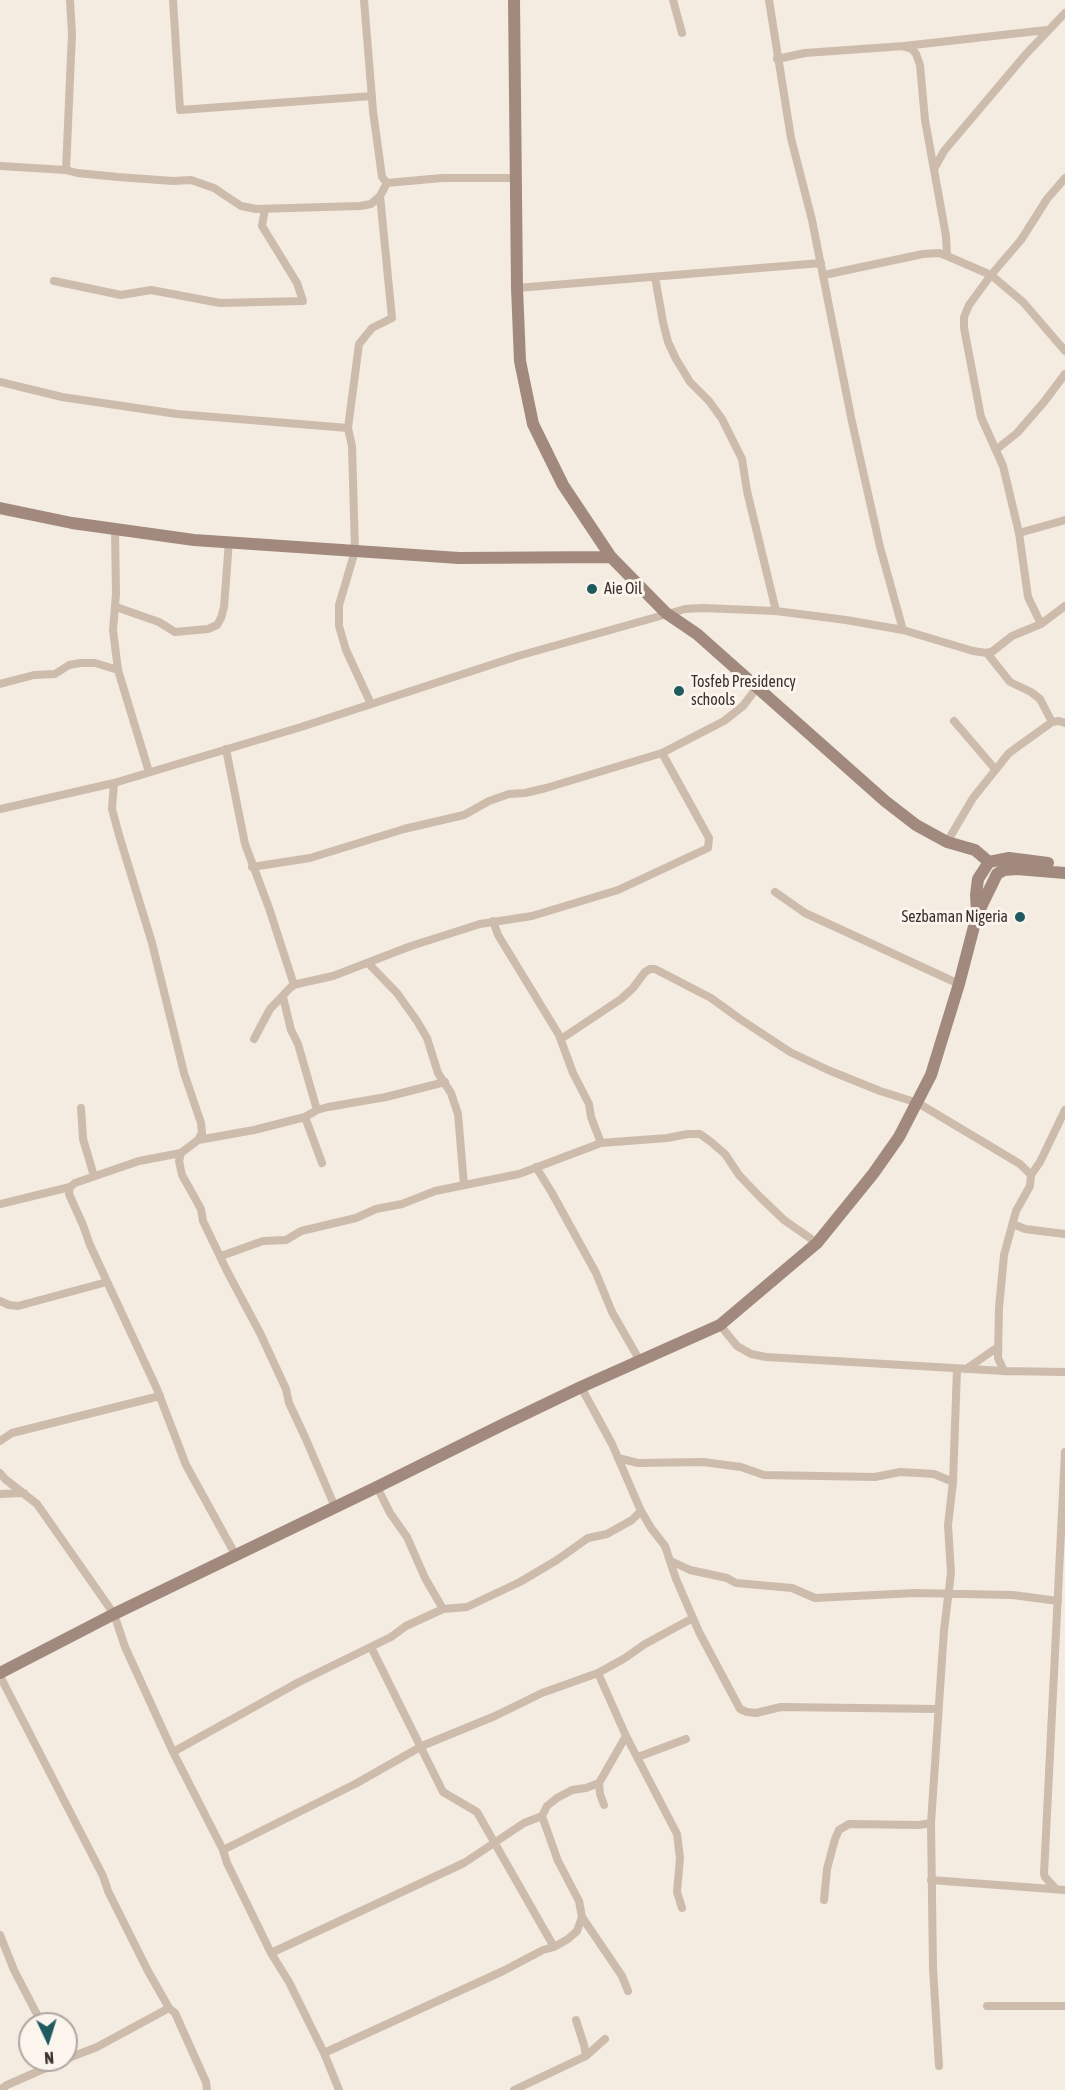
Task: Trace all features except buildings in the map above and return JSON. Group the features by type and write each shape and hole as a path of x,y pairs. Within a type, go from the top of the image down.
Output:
{"street":[{"path":"66,170 72,34 70,0"},
{"path":"173,0 180,110 372,96"},
{"path":"364,0 382,177 387,183"},
{"path":"514,0 520,362 533,424 562,485 611,557 666,613 697,634 885,801 916,825 947,842 975,850 989,862"},
{"path":"673,0 682,33"},
{"path":"769,0 791,138 824,275 852,422 880,547 903,630"},
{"path":"934,172 944,151 1047,30 1065,13"},
{"path":"777,59 805,53 904,46 1047,30"},
{"path":"904,46 912,49 920,65 934,172 946,236 946,256"},
{"path":"0,166 172,181 191,180 214,188 241,206 265,208 371,204 380,196 387,183"},
{"path":"387,183 442,178 517,178"},
{"path":"1041,624 1028,597 1019,533 1004,466 981,417 964,328 964,317 969,305 1021,240 1047,199 1065,178"},
{"path":"371,704 346,650 339,626 339,605 355,551 352,446 348,428 359,344 372,328 392,318 380,196"},
{"path":"54,281 121,295 151,290 220,303 303,301 297,283 262,226 265,208"},
{"path":"824,275 923,254 946,256 991,275 1023,302 1065,351"},
{"path":"517,288 821,263"},
{"path":"655,277 668,342 676,359 690,382 722,419 742,459 747,491 776,611"},
{"path":"997,449 1017,433 1065,374"},
{"path":"0,382 62,397 177,414 348,428"},
{"path":"0,508 72,523 194,540 482,558 611,557"},
{"path":"1019,533 1065,520"},
{"path":"115,529 116,607 113,630 117,670 149,772"},
{"path":"116,607 159,622 175,632 208,629 217,625 224,607 229,541"},
{"path":"0,809 114,783 518,656 666,613 702,608 776,611 903,630 987,653 1012,636 1041,624 1065,606"},
{"path":"987,653 1010,682 1040,699 1052,722"},
{"path":"0,684 34,675 55,674 69,665 80,663 95,663 117,670"},
{"path":"252,867 310,858 404,829 464,815 489,801 509,794 546,788 662,753 724,721 743,706 758,686"},
{"path":"954,721 995,769"},
{"path":"947,842 973,798 1009,753 1052,722 1065,723"},
{"path":"226,749 240,821 252,867 267,902 294,985"},
{"path":"254,1039 270,1009 294,985 333,976 411,946 493,921 532,916 618,890 708,848 709,838 662,753"},
{"path":"0,1203 70,1187 75,1183 139,1161 181,1153 198,1140 202,1133 201,1123 184,1073 152,943 118,835 112,809 114,783"},
{"path":"977,915 978,879 989,862 1009,858 1065,865"},
{"path":"207,2090 206,2082 175,2013 169,2008 148,1971 108,1891 98,1865 0,1674 235,1554 581,1387 720,1325 817,1243 873,1174 899,1137 931,1076 977,915 997,874 1004,870 1065,873"},
{"path":"775,892 805,913 959,984"},
{"path":"493,921 498,935 561,1039 573,1073 589,1104 591,1117 602,1143"},
{"path":"368,963 397,993 422,1030 427,1038 438,1073 451,1093 458,1114 464,1185"},
{"path":"561,1039 621,999 645,972 655,969 711,998 790,1052 880,1091 918,1103 1020,1164 1031,1175"},
{"path":"283,997 317,1110"},
{"path":"198,1140 254,1130 305,1117 317,1110 386,1097 444,1082"},
{"path":"81,1108 83,1139 94,1176"},
{"path":"1004,1371 998,1358 998,1347 1004,1256 1016,1211 1030,1185 1031,1175 1065,1110"},
{"path":"305,1117 322,1163"},
{"path":"221,1256 263,1241 286,1240 301,1231 356,1218 376,1209 402,1204 435,1191 519,1174 602,1143 700,1134 725,1154 746,1181 784,1220 817,1243"},
{"path":"181,1153 179,1161 182,1175 201,1209 203,1221 226,1270 260,1333 286,1389 289,1403 335,1507"},
{"path":"536,1167 596,1273 612,1312 640,1361"},
{"path":"70,1187 69,1194 90,1245 159,1396 186,1465 235,1554"},
{"path":"1013,1224 1025,1229 1065,1234"},
{"path":"0,1301 18,1306 107,1282"},
{"path":"720,1325 737,1346 751,1354 766,1357 962,1369 1065,1372"},
{"path":"962,1369 998,1347"},
{"path":"939,2066 933,1968 931,1823 944,1630 950,1595 951,1566 948,1525 962,1369"},
{"path":"581,1387 618,1458 641,1511 665,1546 693,1618 740,1709 756,1713 781,1707 938,1709"},
{"path":"0,1441 12,1433 159,1396"},
{"path":"1060,1889 1044,1874 1065,1452"},
{"path":"618,1458 638,1463 703,1462 741,1467 764,1475 884,1477 900,1472 934,1474 953,1482"},
{"path":"0,1473 37,1504 114,1614 125,1647 173,1752 223,1850 227,1863 271,1953 289,1982 339,2090"},
{"path":"377,1487 390,1513 407,1538 425,1578 443,1609"},
{"path":"0,1494 25,1493"},
{"path":"173,1752 299,1682 371,1647 406,1626 443,1609 467,1607 520,1582 588,1539 607,1534 632,1520 641,1511"},
{"path":"671,1561 690,1570 727,1578 736,1583 792,1588 815,1598 897,1594 1013,1595 1058,1601"},
{"path":"223,1850 357,1783 422,1746 495,1716 542,1693 598,1673 693,1618"},
{"path":"371,1647 443,1792 474,1809 496,1843 554,1947"},
{"path":"598,1673 626,1736 677,1834 680,1858 677,1892 682,1908"},
{"path":"604,1805 599,1783 626,1736"},
{"path":"638,1757 686,1739"},
{"path":"271,1953 464,1863 525,1823 542,1816 547,1806 557,1798 572,1790 599,1783"},
{"path":"542,1816 558,1862 579,1901 582,1917 622,1976 628,1991"},
{"path":"824,1900 826,1869 839,1830 849,1824 919,1826 931,1823"},
{"path":"931,1880 1060,1889"},
{"path":"324,2054 568,1940 577,1931 582,1917"},
{"path":"0,1935 4,1952 36,2012"},
{"path":"987,2006 1065,2006"},
{"path":"78,2054 97,2047 169,2008"},
{"path":"576,2020 584,2044 585,2056"},
{"path":"514,2090 585,2056 605,2039"},
{"path":"0,2090 37,2072"}],"place":[{"name":"Aie Oil","path":"592,589"},
{"name":"Tosfeb Presidency schools","path":"679,691"},
{"name":"Sezbaman Nigeria","path":"1020,917"}]}
